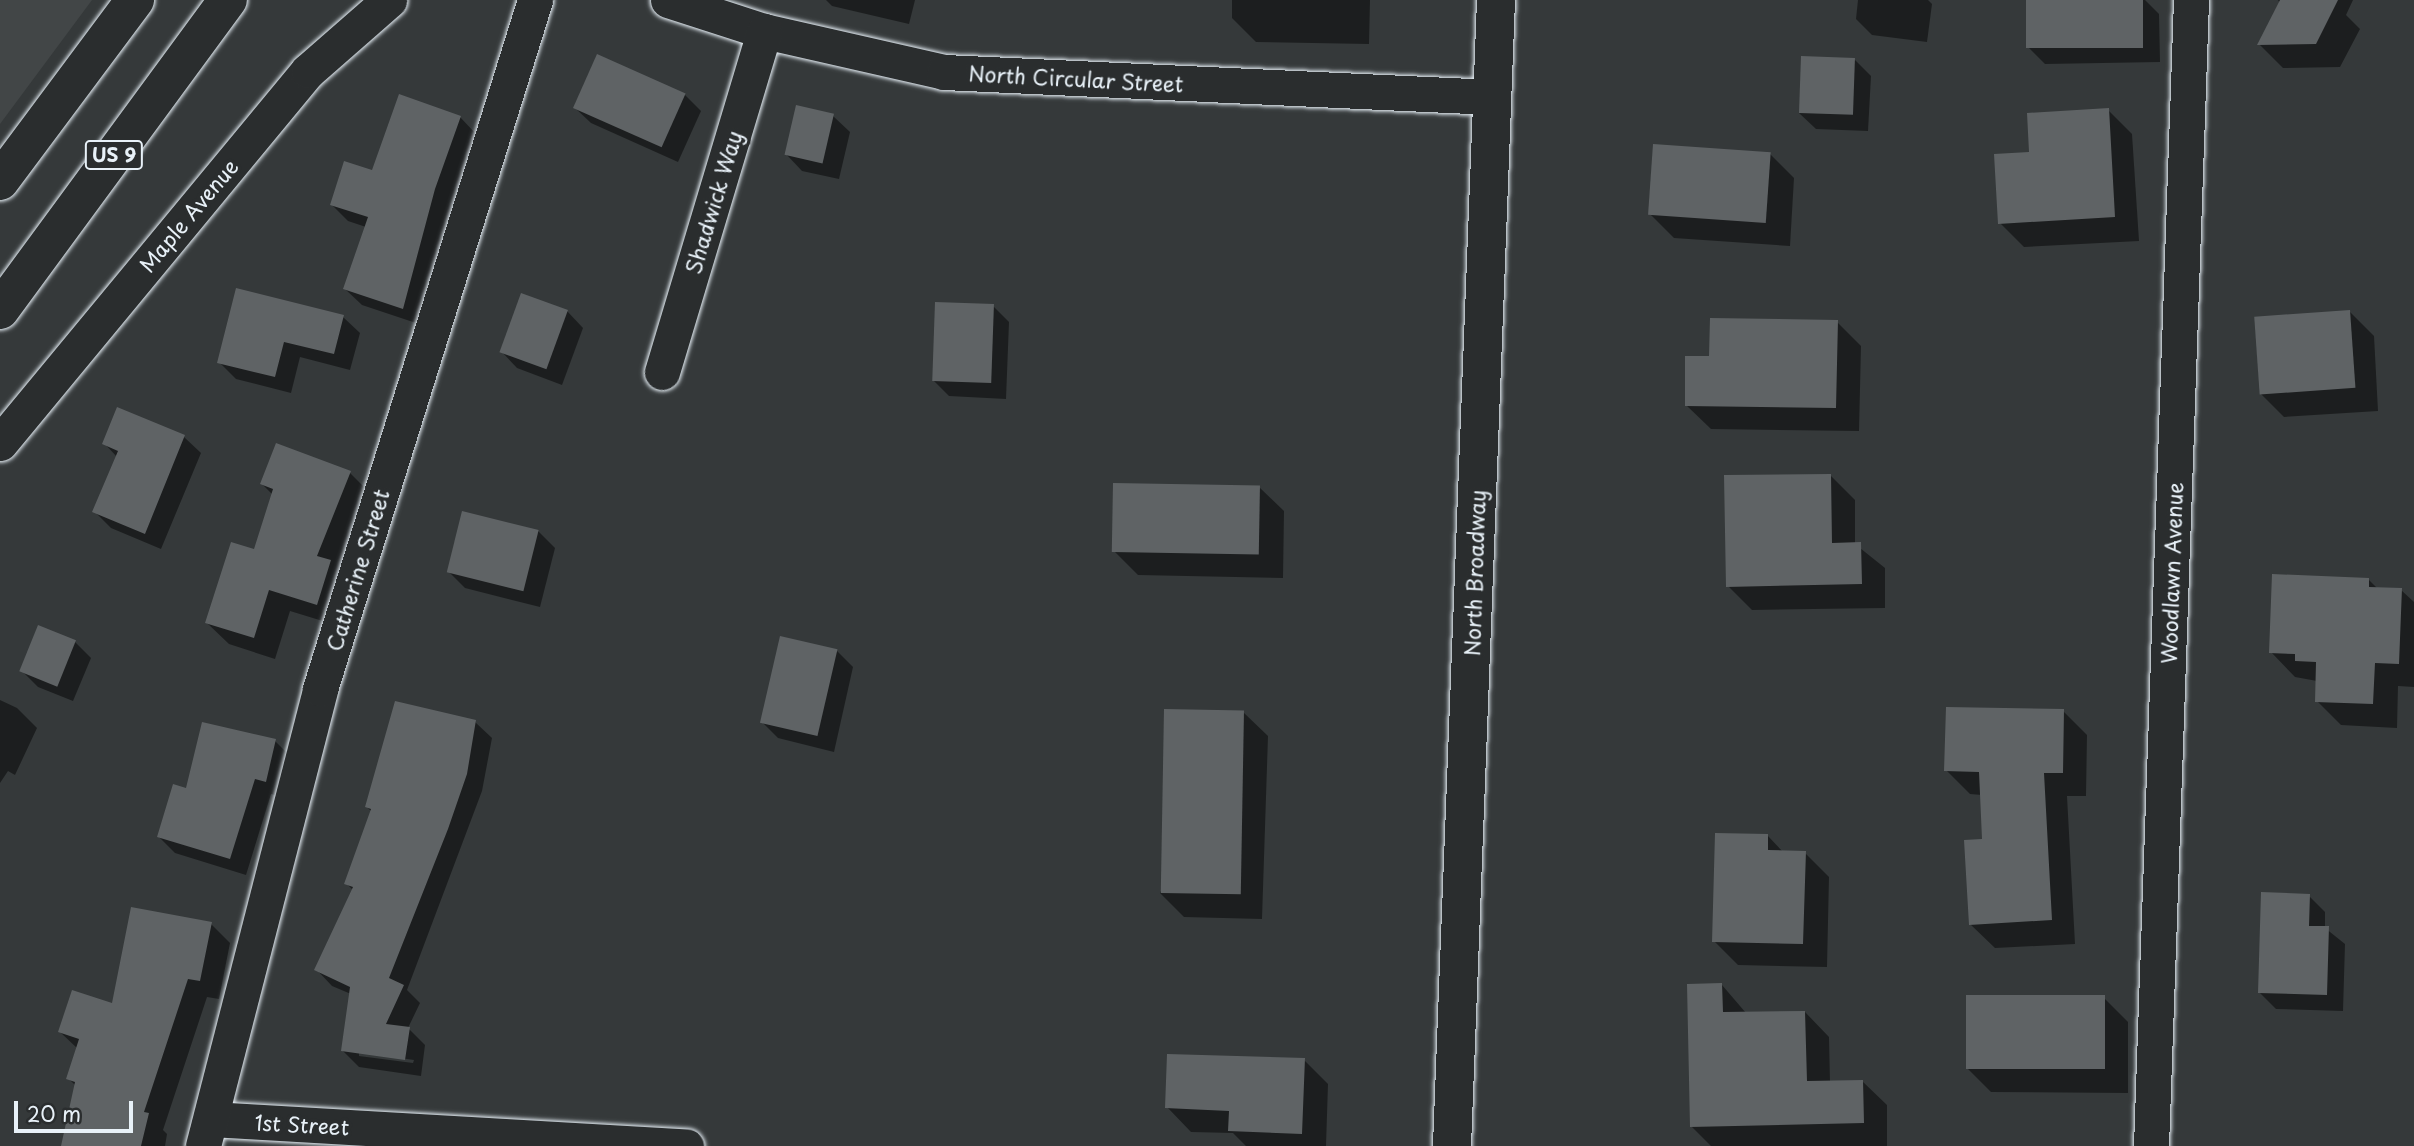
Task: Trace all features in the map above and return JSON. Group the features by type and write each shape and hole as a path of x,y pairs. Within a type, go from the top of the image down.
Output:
{"main road":[{"path":"0,181 135,0"},
{"name":"US 9","path":"0,310 228,0"},
{"name":"North Broadway","path":"1452,1146 1496,0"}],"street":[{"name":"Maple Avenue","path":"0,443 308,71 389,0"},
{"name":"Catherine Street","path":"207,1133 320,690 535,0"},
{"name":"North Circular Street","path":"668,0 764,31 944,72 1492,97"},
{"name":"Woodlawn Avenue","path":"2151,1146 2191,0"},
{"name":"Shadwick Way","path":"662,372 764,31"},
{"name":"1st Street","path":"207,1133 686,1146"}],"shaded area":[{"path":"0,0 92,0 0,124"}],"building":[{"path":"2026,0 2143,0 2143,48 2026,48"},
{"path":"2280,0 2338,0 2316,44 2257,45"},
{"path":"597,54 686,93 662,147 573,108"},
{"path":"1801,56 1855,58 1853,115 1799,113"},
{"path":"399,94 461,116 435,189 403,309 343,289 368,217 330,205 344,161 372,170"},
{"path":"796,105 834,114 823,163 785,155"},
{"path":"2109,108 2115,217 1998,224 1994,154 2029,152 2027,113"},
{"path":"1653,144 1771,152 1766,223 1648,215"},
{"path":"236,288 344,315 334,354 284,342 275,377 217,363"},
{"path":"521,293 568,310 546,369 499,352"},
{"path":"935,302 994,304 991,383 932,381"},
{"path":"2350,310 2355,388 2260,395 2254,317"},
{"path":"1710,318 1838,320 1836,408 1685,406 1685,356 1709,356"},
{"path":"117,407 185,435 145,534 92,512 118,451 102,444"},
{"path":"276,443 351,471 317,556 331,560 317,605 269,590 254,638 205,623 231,542 254,549 273,489 260,484"},
{"path":"1831,474 1832,543 1861,542 1862,584 1726,587 1724,475"},
{"path":"1113,483 1260,486 1259,555 1112,552"},
{"path":"462,511 539,530 523,591 447,572"},
{"path":"2272,574 2369,578 2369,587 2402,588 2399,664 2375,663 2373,704 2315,702 2316,662 2295,661 2295,654 2269,653"},
{"path":"38,625 76,640 57,687 19,671"},
{"path":"780,636 837,649 817,736 760,723"},
{"path":"395,701 476,720 467,774 389,978 404,985 386,1024 410,1027 405,1060 341,1051 350,987 314,970 353,887 344,884 371,809 365,807"},
{"path":"1946,707 2064,709 2063,773 2044,773 2052,920 1969,925 1964,840 1982,839 1979,772 1944,771"},
{"path":"1164,709 1244,710 1241,894 1161,893"},
{"path":"202,722 276,739 266,782 255,779 230,859 157,837 173,784 186,788"},
{"path":"1715,833 1768,834 1768,850 1806,851 1803,944 1712,942"},
{"path":"2261,892 2310,894 2309,926 2329,926 2327,995 2258,993"},
{"path":"131,907 212,922 200,981 188,979 144,1112 149,1113 141,1146 61,1146 75,1082 66,1079 79,1039 58,1032 72,990 112,1003"},
{"path":"1722,983 1723,1012 1805,1011 1807,1081 1863,1080 1864,1123 1690,1127 1687,984"},
{"path":"1966,995 2105,995 2105,1069 1966,1069"},
{"path":"1167,1054 1305,1058 1302,1134 1228,1131 1229,1111 1165,1108"}]}
